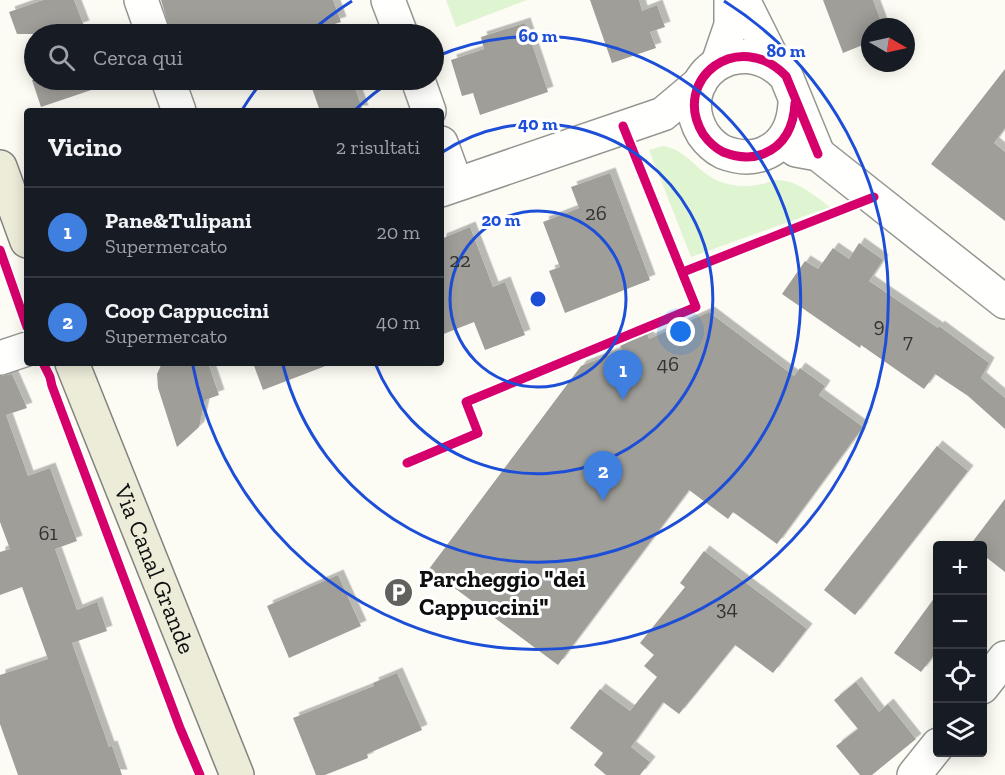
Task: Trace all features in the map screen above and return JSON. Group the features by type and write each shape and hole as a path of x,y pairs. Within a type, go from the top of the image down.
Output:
{"main road":[{"path":"0,167 24,234"},
{"name":"Via Canal Grande","path":"73,366 237,775"}],"street":[{"path":"141,0 149,24"},
{"path":"388,0 397,24"},
{"path":"731,0 731,25 695,97 698,126 707,140 718,150 733,156 748,157 763,154 777,146 787,134 794,119 795,102"},
{"path":"743,0 776,66 789,82 795,102 818,154"},
{"path":"444,162 448,187 663,114 709,73 732,57 748,56 763,59 776,66"},
{"path":"172,90 178,108"},
{"path":"422,90 428,108"},
{"path":"663,114 698,126"},
{"path":"777,146 818,154 1005,302"},
{"path":"0,358 24,350"},
{"path":"987,681 1005,658"},
{"path":"914,775 933,751"}],"green space":[{"path":"446,0 527,0 456,27"},
{"path":"663,146 679,152 706,174 721,182 747,186 774,180 784,181 805,189 830,207 691,257 649,150"}],"building":[{"path":"43,0 74,0 83,24 24,24 24,34 17,34 9,12"},
{"path":"161,0 333,0 341,22 335,24 168,24"},
{"path":"590,0 639,0 642,11 657,5 665,27 650,32 656,48 612,63"},
{"path":"823,0 873,0 880,18 861,18 861,46 843,53"},
{"path":"525,23 548,92 480,115 473,93 462,96 451,60 484,49 481,37"},
{"path":"1005,69 1005,128 994,143 1005,152 1005,221 931,164"},
{"path":"35,90 91,90 41,107"},
{"path":"313,90 356,90 362,108 319,108"},
{"path":"610,173 650,280 565,313 549,271 560,267 543,222 579,208 571,187"},
{"path":"470,227 493,287 505,282 525,335 485,350 474,322 444,334 444,238"},
{"path":"859,243 883,260 869,281 938,328 939,326 989,363 981,378 1005,398 1005,429 968,396 935,374 924,389 782,294 805,261 818,269 833,248 849,259"},
{"path":"709,312 794,376 800,368 825,386 819,395 863,427 777,544 733,512 728,519 689,490 558,665 429,569 581,366 622,350 620,346 647,333 649,339"},
{"path":"161,366 209,366 219,395 205,400 199,427 177,447 158,388 157,374"},
{"path":"254,366 325,366 263,390"},
{"path":"12,374 27,408 6,415 28,476 50,468 77,541 55,549 77,610 97,602 107,631 72,643 109,747 112,746 122,775 18,775 0,724 0,675 48,659 22,587 0,595 0,552 10,549 0,522 0,376"},
{"path":"937,446 968,471 855,615 824,590"},
{"path":"1005,499 1005,572 987,558 987,541 973,541"},
{"path":"704,551 807,629 773,673 735,645 679,714 663,702 631,747 650,762 640,775 606,775 594,765 603,753 570,728 600,689 630,711 657,677 644,666 654,655 640,643 685,587 680,583"},
{"path":"338,575 361,626 289,658 267,606"},
{"path":"933,600 933,656 921,672 894,653"},
{"path":"397,673 422,730 367,754 368,758 325,775 316,775 293,718 374,686 373,683"},
{"path":"856,682 879,712 888,704 916,739 872,775 860,775 836,746 858,729 834,700"}],"cycle path":[{"path":"795,103 793,119 783,139 771,150 753,156 733,155 717,148 703,134 695,114 695,95 702,79 714,66 730,58 749,57 768,62 786,76 818,154"},
{"path":"407,463 478,433 466,402 696,307 623,126"},
{"path":"683,272 874,197"},
{"path":"0,250 24,318"},
{"path":"44,366 180,728 200,775"}],"place":[{"name":"Pane&Tulipani","path":"623,400"},
{"name":"Coop Cappuccini","path":"603,501"},
{"name":"Parcheggio \"dei Cappuccini\"","path":"398,593"}]}
